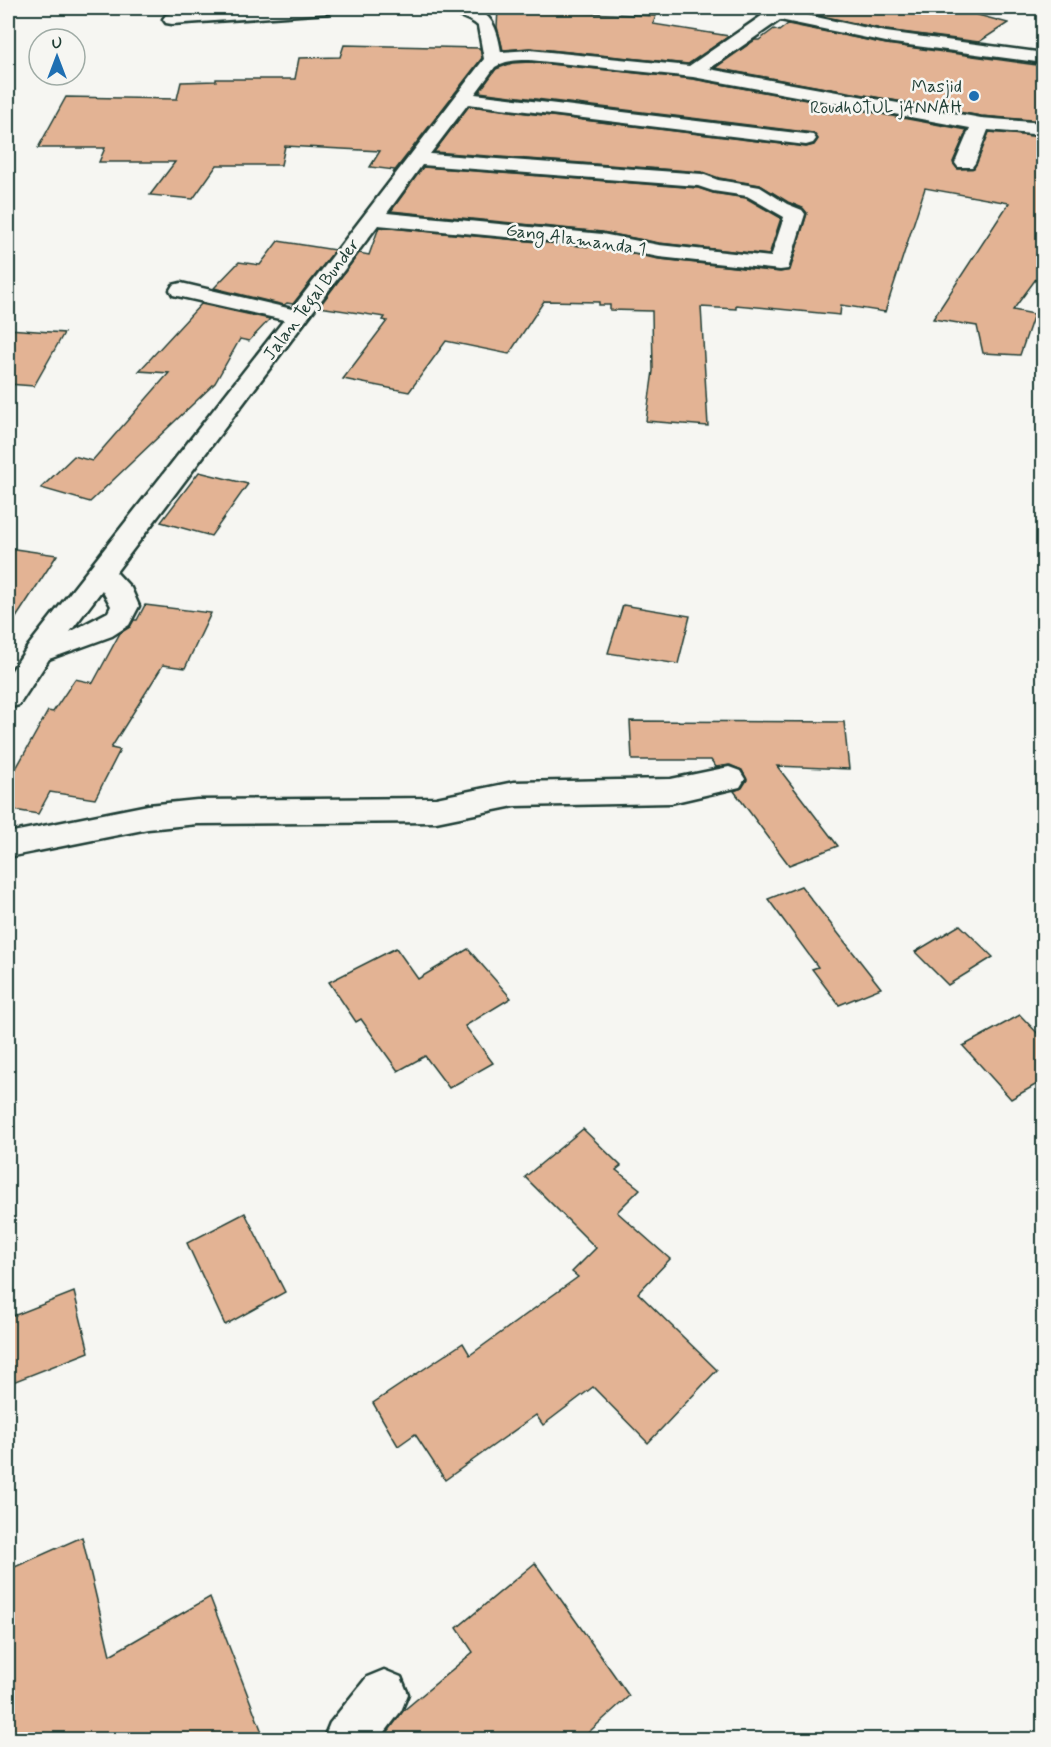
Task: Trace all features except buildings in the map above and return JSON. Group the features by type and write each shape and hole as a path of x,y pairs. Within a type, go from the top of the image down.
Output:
{"street":[{"path":"172,20 329,8"},
{"path":"456,8 478,10 488,26 493,60 504,56 530,55 693,72 981,124 1044,129"},
{"path":"693,72 779,11 886,37 1044,58"},
{"name":"Jalan Tegal Bunder","path":"8,698 39,652 493,60"},
{"path":"462,99 806,138"},
{"path":"965,162 981,124"},
{"name":"Gang Alamanda 1","path":"372,218 591,239 659,250 780,264 795,214 780,208 753,191 712,185 702,180 417,159"},
{"path":"182,290 298,317"},
{"path":"39,652 79,639 119,618 125,606 121,595 101,572"},
{"path":"8,845 158,816 208,812 436,810 514,794 671,792 729,779"},
{"path":"347,1740 384,1694"}],"place":[{"name":"Masjid RoudhOTUL jANNAH","path":"974,96"}]}
